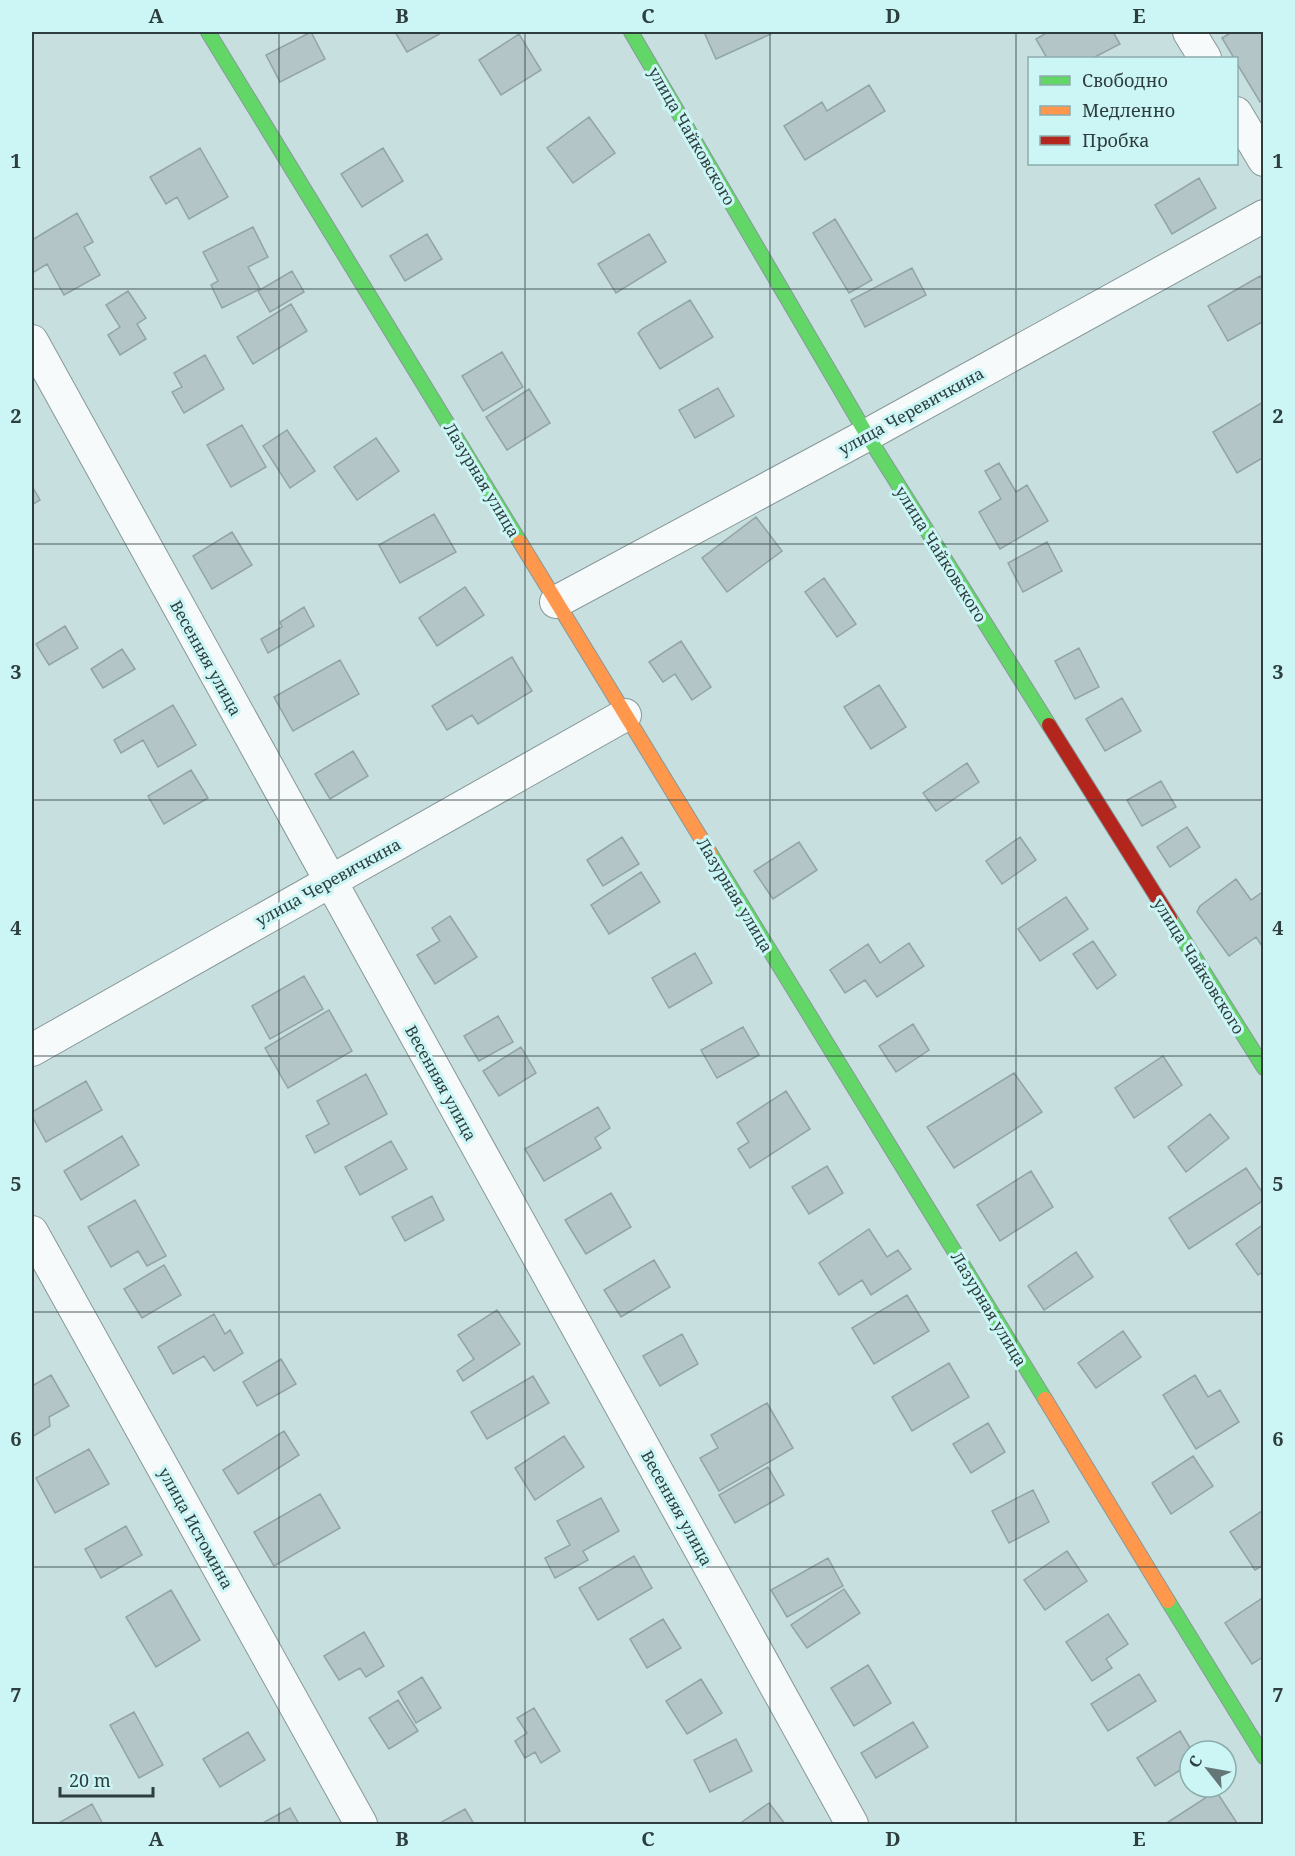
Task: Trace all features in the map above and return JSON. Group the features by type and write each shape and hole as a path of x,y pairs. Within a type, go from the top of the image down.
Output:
{"street":[{"name":"Лазурная улица","path":"208,32 1263,1757"},
{"name":"улица Чайковского","path":"631,32 867,435 1262,1062"},
{"path":"1189,32 1204,57"},
{"path":"1238,116 1263,160"},
{"name":"улица Черевичкина","path":"556,602 867,435 1263,216"},
{"name":"Весенняя улица","path":"32,341 852,1824"},
{"name":"улица Черевичкина","path":"32,1050 625,715"},
{"name":"улица Истомина","path":"32,1232 361,1824"}],"building":[{"path":"311,32 325,59 280,82 266,55"},
{"path":"395,32 443,32 407,52"},
{"path":"704,32 773,32 773,33 716,59"},
{"path":"1048,32 1113,32 1120,44 1095,57 1046,57 1036,39"},
{"path":"1232,32 1264,32 1264,101 1260,102 1238,65 1238,57 1233,57 1222,38"},
{"path":"519,34 541,70 501,95 479,60"},
{"path":"869,85 885,111 805,160 784,126 822,102 827,111"},
{"path":"589,117 615,153 573,183 547,148"},
{"path":"200,148 228,197 189,219 177,197 166,204 150,177"},
{"path":"383,148 403,181 362,207 341,174"},
{"path":"1199,178 1216,208 1172,234 1155,205"},
{"path":"77,213 93,242 84,247 100,275 64,295 47,264 34,272 32,269 32,240"},
{"path":"835,219 872,280 849,293 813,233"},
{"path":"253,227 268,257 248,267 260,289 222,308 211,285 218,281 203,252"},
{"path":"427,234 442,259 405,281 390,256"},
{"path":"649,234 666,262 616,293 598,264"},
{"path":"912,268 926,295 865,327 851,300"},
{"path":"292,271 304,292 270,312 258,291"},
{"path":"1260,276 1264,282 1264,321 1228,341 1208,306"},
{"path":"128,291 146,318 137,324 146,339 120,355 108,335 120,327 106,305"},
{"path":"690,300 713,337 660,369 638,333"},
{"path":"291,304 307,331 253,364 237,337"},
{"path":"502,352 523,387 483,411 462,376"},
{"path":"205,355 224,389 184,413 172,392 182,387 174,373"},
{"path":"718,388 734,416 695,438 679,410"},
{"path":"529,389 550,423 507,450 486,417"},
{"path":"1263,402 1264,457 1237,473 1213,432"},
{"path":"242,425 266,467 231,487 207,445"},
{"path":"287,430 315,471 290,488 263,446"},
{"path":"376,438 399,471 357,500 334,467"},
{"path":"999,463 1016,492 1027,485 1048,521 1000,549 979,512 1001,499 985,471"},
{"path":"32,486 40,500 32,505"},
{"path":"434,514 456,552 400,583 379,545"},
{"path":"756,517 782,551 727,592 702,558"},
{"path":"232,532 252,565 212,589 193,556"},
{"path":"1047,542 1062,571 1023,592 1008,563"},
{"path":"824,578 856,624 837,637 805,592"},
{"path":"465,587 484,615 437,646 419,618"},
{"path":"304,607 314,626 268,653 261,639 282,627 280,622"},
{"path":"65,626 78,648 49,665 36,644"},
{"path":"681,641 711,687 692,700 675,674 663,682 649,662"},
{"path":"1079,648 1099,687 1075,699 1055,661"},
{"path":"122,649 135,669 103,688 91,669"},
{"path":"512,657 532,691 478,724 472,715 447,730 432,706"},
{"path":"340,660 359,694 293,731 274,697"},
{"path":"879,685 906,727 871,749 844,707"},
{"path":"1122,698 1141,731 1105,751 1086,719"},
{"path":"173,705 196,745 158,767 143,740 121,753 114,740"},
{"path":"353,751 368,776 330,799 315,774"},
{"path":"967,763 979,782 936,811 923,793"},
{"path":"191,770 208,798 164,824 148,796"},
{"path":"1161,781 1176,807 1142,826 1127,800"},
{"path":"1187,827 1200,847 1170,867 1157,847"},
{"path":"622,837 639,864 603,886 587,860"},
{"path":"1020,837 1036,860 1002,884 986,861"},
{"path":"799,842 817,870 773,899 754,871"},
{"path":"641,872 660,902 609,934 591,905"},
{"path":"1236,879 1251,900 1264,891 1264,944 1262,946 1256,937 1229,956 1197,912 1200,906"},
{"path":"1066,897 1088,929 1040,961 1018,929"},
{"path":"450,916 477,957 435,984 417,955 440,941 432,928"},
{"path":"1093,941 1116,975 1097,989 1073,954"},
{"path":"909,943 924,966 877,997 865,980 845,993 830,970 868,944 880,963"},
{"path":"695,953 712,983 669,1008 652,978"},
{"path":"304,976 323,1009 270,1039 252,1006"},
{"path":"329,1010 352,1051 288,1088 265,1048"},
{"path":"498,1016 513,1042 479,1061 464,1036"},
{"path":"913,1024 929,1050 896,1072 879,1046"},
{"path":"743,1027 759,1055 717,1078 701,1050"},
{"path":"521,1047 536,1073 499,1096 483,1071"},
{"path":"1163,1056 1182,1085 1134,1118 1115,1088"},
{"path":"1014,1073 1042,1112 954,1168 927,1127"},
{"path":"366,1074 387,1114 315,1153 306,1136 329,1124 317,1101"},
{"path":"86,1081 102,1110 46,1142 32,1112"},
{"path":"786,1091 810,1129 750,1168 738,1149 749,1142 737,1123"},
{"path":"598,1107 610,1128 595,1138 601,1148 544,1181 525,1149"},
{"path":"1210,1114 1229,1138 1186,1172 1168,1147"},
{"path":"122,1136 139,1165 81,1200 64,1171"},
{"path":"391,1141 407,1169 360,1195 345,1167"},
{"path":"827,1166 843,1193 809,1214 792,1187"},
{"path":"1246,1168 1264,1195 1264,1200 1189,1249 1169,1218"},
{"path":"1031,1171 1053,1207 1000,1241 977,1205"},
{"path":"611,1193 631,1227 586,1254 565,1220"},
{"path":"432,1196 444,1220 405,1241 392,1217"},
{"path":"135,1200 166,1256 147,1266 138,1251 111,1267 88,1227"},
{"path":"1264,1224 1264,1271 1258,1275 1236,1244"},
{"path":"869,1229 887,1257 898,1250 911,1269 871,1295 862,1280 839,1295 819,1263"},
{"path":"1076,1252 1093,1277 1044,1310 1028,1286"},
{"path":"654,1260 670,1287 621,1317 604,1290"},
{"path":"164,1265 181,1295 142,1318 124,1289"},
{"path":"907,1295 929,1331 874,1364 852,1328"},
{"path":"497,1310 520,1344 463,1381 457,1371 474,1359 458,1335"},
{"path":"214,1314 225,1334 230,1330 243,1353 214,1371 204,1356 173,1374 158,1347"},
{"path":"1123,1331 1141,1357 1096,1388 1078,1363"},
{"path":"682,1334 698,1364 660,1386 643,1356"},
{"path":"281,1359 296,1384 257,1406 243,1382"},
{"path":"949,1363 969,1397 912,1431 892,1397"},
{"path":"51,1375 69,1406 49,1417 50,1426 32,1437 32,1386"},
{"path":"1195,1375 1208,1397 1220,1390 1239,1422 1196,1449 1163,1395"},
{"path":"533,1376 549,1403 487,1439 471,1412"},
{"path":"767,1403 793,1448 719,1491 700,1458 718,1448 711,1435"},
{"path":"988,1423 1005,1452 971,1473 953,1444"},
{"path":"284,1431 299,1455 238,1494 223,1470"},
{"path":"564,1436 584,1467 535,1500 515,1468"},
{"path":"89,1449 109,1484 55,1513 36,1478"},
{"path":"1193,1456 1213,1486 1171,1514 1152,1483"},
{"path":"768,1467 784,1495 735,1523 719,1495"},
{"path":"1033,1490 1049,1522 1009,1543 992,1511"},
{"path":"320,1494 340,1528 274,1566 254,1532"},
{"path":"601,1498 619,1531 583,1551 588,1560 555,1578 545,1558 570,1545 557,1521"},
{"path":"1262,1511 1264,1514 1264,1565 1255,1570 1230,1532"},
{"path":"126,1526 142,1555 101,1578 85,1549"},
{"path":"1067,1551 1087,1581 1045,1610 1024,1580"},
{"path":"634,1556 652,1588 598,1620 579,1588"},
{"path":"828,1558 843,1586 787,1617 771,1590"},
{"path":"844,1589 860,1613 807,1648 791,1625"},
{"path":"171,1590 200,1640 156,1667 126,1617"},
{"path":"1264,1597 1264,1656 1252,1664 1225,1623"},
{"path":"1108,1614 1128,1644 1106,1659 1112,1668 1092,1681 1066,1642"},
{"path":"663,1619 681,1648 647,1668 630,1639"},
{"path":"364,1632 384,1666 366,1677 360,1668 339,1680 324,1656"},
{"path":"868,1665 891,1703 854,1726 831,1688"},
{"path":"1139,1674 1156,1701 1108,1731 1091,1704"},
{"path":"422,1677 441,1708 416,1723 398,1692"},
{"path":"701,1679 722,1713 687,1734 666,1701"},
{"path":"398,1700 418,1731 389,1749 369,1718"},
{"path":"534,1708 560,1751 541,1763 535,1752 525,1758 515,1741 527,1733 517,1718"},
{"path":"134,1712 163,1765 139,1778 110,1725"},
{"path":"913,1722 928,1747 876,1778 861,1753"},
{"path":"1180,1731 1185,1739 1178,1739 1178,1772 1155,1786 1137,1758"},
{"path":"248,1732 265,1760 220,1787 203,1759"},
{"path":"736,1739 752,1771 710,1792 694,1760"},
{"path":"1204,1799 1221,1799 1237,1823 1235,1824 1165,1824"},
{"path":"769,1803 785,1824 739,1824"},
{"path":"92,1804 103,1824 57,1824"},
{"path":"290,1808 299,1824 261,1824"},
{"path":"465,1809 474,1824 438,1824"}],"traffic: fast":[{"path":"208,32 520,542"},
{"path":"631,32 867,435 1049,725"},
{"path":"710,853 1045,1399"},
{"path":"1170,918 1264,1068"},
{"path":"1168,1601 1264,1757"}],"traffic: slow":[{"path":"520,542 710,853"},
{"path":"1045,1399 1168,1601"}],"traffic: jam":[{"path":"1049,725 1170,918"}]}
